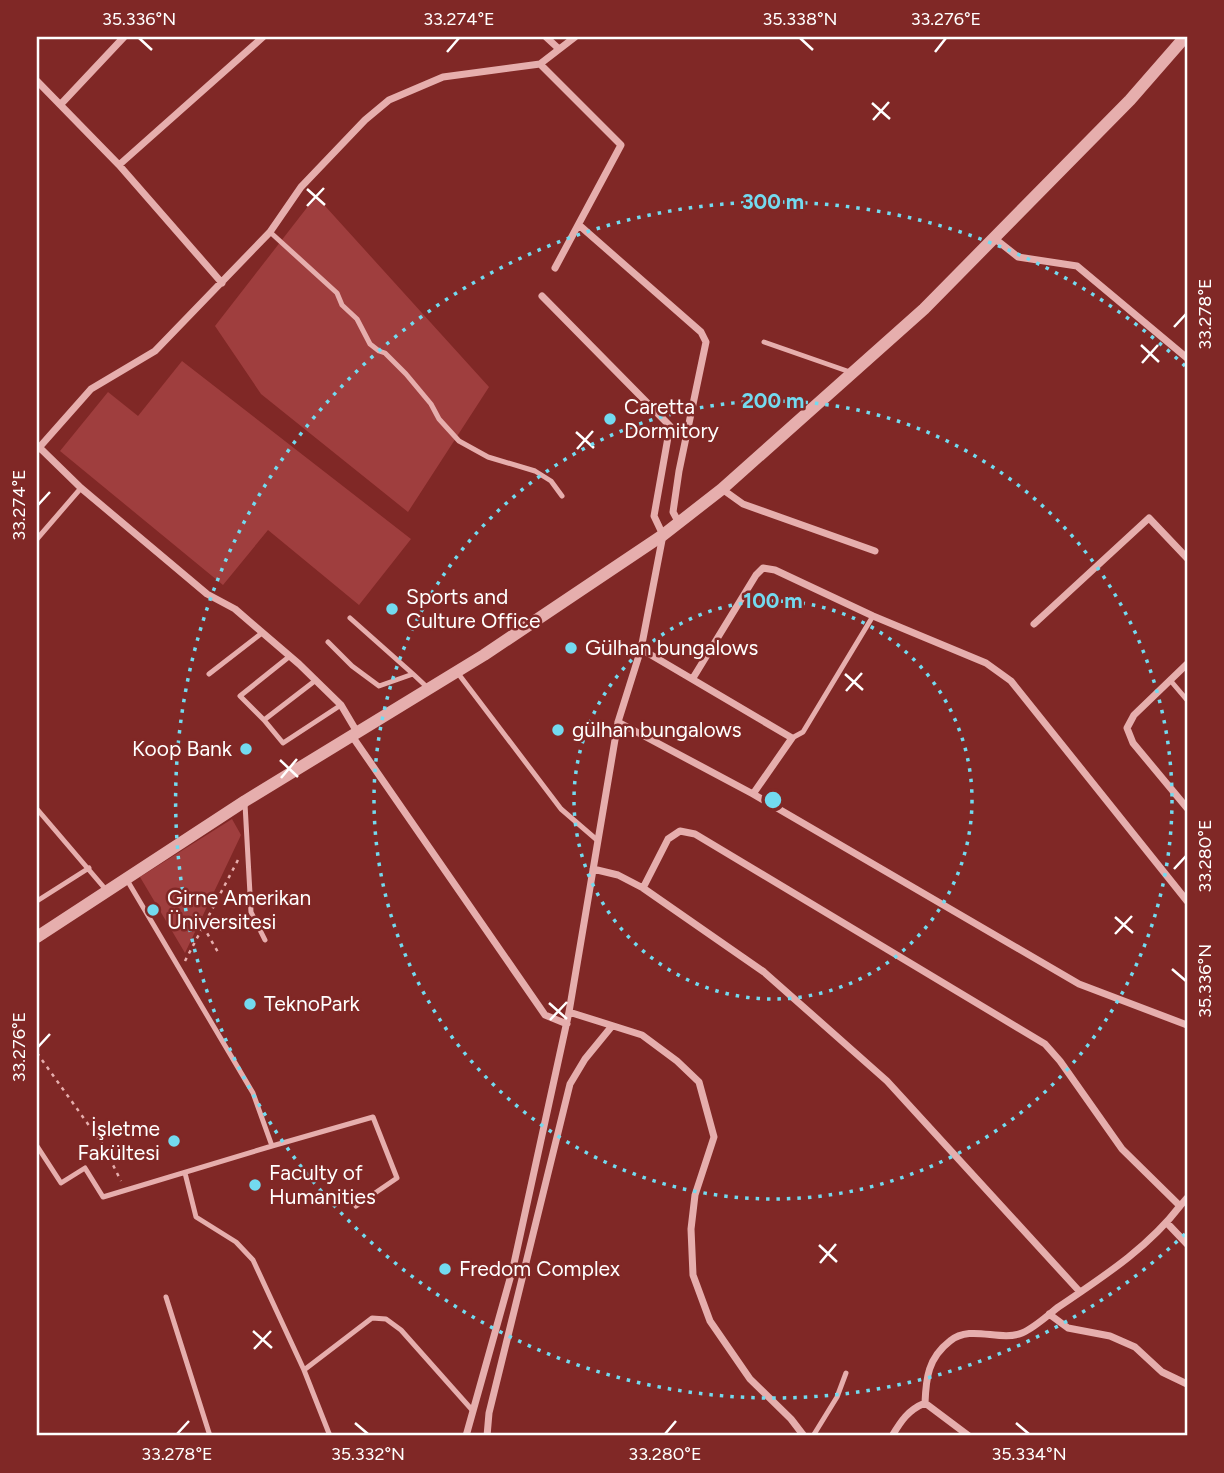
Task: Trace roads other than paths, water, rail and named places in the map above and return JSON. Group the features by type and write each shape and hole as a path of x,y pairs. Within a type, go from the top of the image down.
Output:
{"street":[{"path":"61,104 124,37"},
{"path":"119,165 263,37"},
{"path":"547,37 559,49"},
{"path":"567,1024 545,1015 354,733 341,705 235,609 207,594 38,449 90,389 155,351 270,232 301,187 365,120 389,100 443,77 540,64 575,37"},
{"path":"37,937 246,801 457,672 679,523 722,489 924,309 1130,100 1185,37"},
{"path":"540,64 621,145 555,268"},
{"path":"37,81 119,165 222,283"},
{"path":"579,225 701,332 706,342 679,471 673,512 679,523"},
{"path":"994,238 1018,257 1077,266 1187,358"},
{"path":"466,1436 513,1268 567,1024 618,722 641,649 663,535 654,516 670,426 542,296"},
{"path":"722,489 743,504 875,551"},
{"path":"1034,624 1149,518 1187,558"},
{"path":"693,678 756,575 763,568 775,570 873,616 986,663 1012,681 1187,901"},
{"path":"641,649 792,738 753,794"},
{"path":"1187,664 1129,721 1128,734 1187,808"},
{"path":"618,722 753,794 1079,984 1187,1025"},
{"path":"643,888 668,839 680,831 695,834 1045,1044 1122,1149 1180,1206"},
{"path":"593,869 618,876 643,888 764,972 887,1081 1080,1292"},
{"path":"569,1012 642,1035 677,1061 699,1082 714,1137 695,1195 691,1229 693,1276 710,1321 750,1379 804,1436"},
{"path":"487,1436 489,1413 570,1084 585,1059 612,1026"},
{"path":"925,1403 926,1374 939,1351 952,1339 970,1332 990,1335 1022,1333 1128,1258 1167,1223 1187,1198"},
{"path":"1167,1223 1187,1244"},
{"path":"1049,1314 1068,1328 1110,1336 1135,1347 1162,1372 1187,1384"},
{"path":"892,1436 904,1417 925,1403"},
{"path":"925,1403 970,1436"}],"lane":[{"path":"270,232 337,293 342,305 357,319 370,344 385,353 406,374 459,441 488,457 535,471 551,481 562,496"},
{"path":"764,342 853,373"},
{"path":"37,539 81,488"},
{"path":"792,738 803,732 873,616"},
{"path":"350,618 429,689"},
{"path":"209,674 262,633"},
{"path":"328,642 352,666 379,685 413,674"},
{"path":"290,656 240,696 283,743 341,705"},
{"path":"457,672 561,809 597,840"},
{"path":"264,720 316,680"},
{"path":"1170,680 1187,700"},
{"path":"246,801 251,912 265,940"},
{"path":"37,808 107,891"},
{"path":"37,901 89,868"},
{"path":"127,880 253,1093 272,1146"},
{"path":"37,1146 61,1183 85,1168 103,1196 373,1117 397,1178 356,1206"},
{"path":"185,1173 196,1217 236,1242 253,1260 304,1370 330,1436"},
{"path":"166,1297 210,1436"},
{"path":"304,1370 372,1318 386,1319 401,1330 473,1411"},
{"path":"813,1436 837,1397 846,1373"}],"place":[{"name":"Caretta Dormitory","path":"610,419"},
{"name":"Sports and Culture Office","path":"392,609"},
{"name":"Gülhan bungalows","path":"571,648"},
{"name":"gülhan bungalows","path":"558,730"},
{"name":"Koop Bank","path":"246,749"},
{"name":"Girne Amerikan Üniversitesi","path":"153,910"},
{"name":"TeknoPark","path":"250,1004"},
{"name":"İşletme Fakültesi","path":"174,1141"},
{"name":"Faculty of Humanities","path":"255,1185"},
{"name":"Fredom Complex","path":"445,1269"}]}
